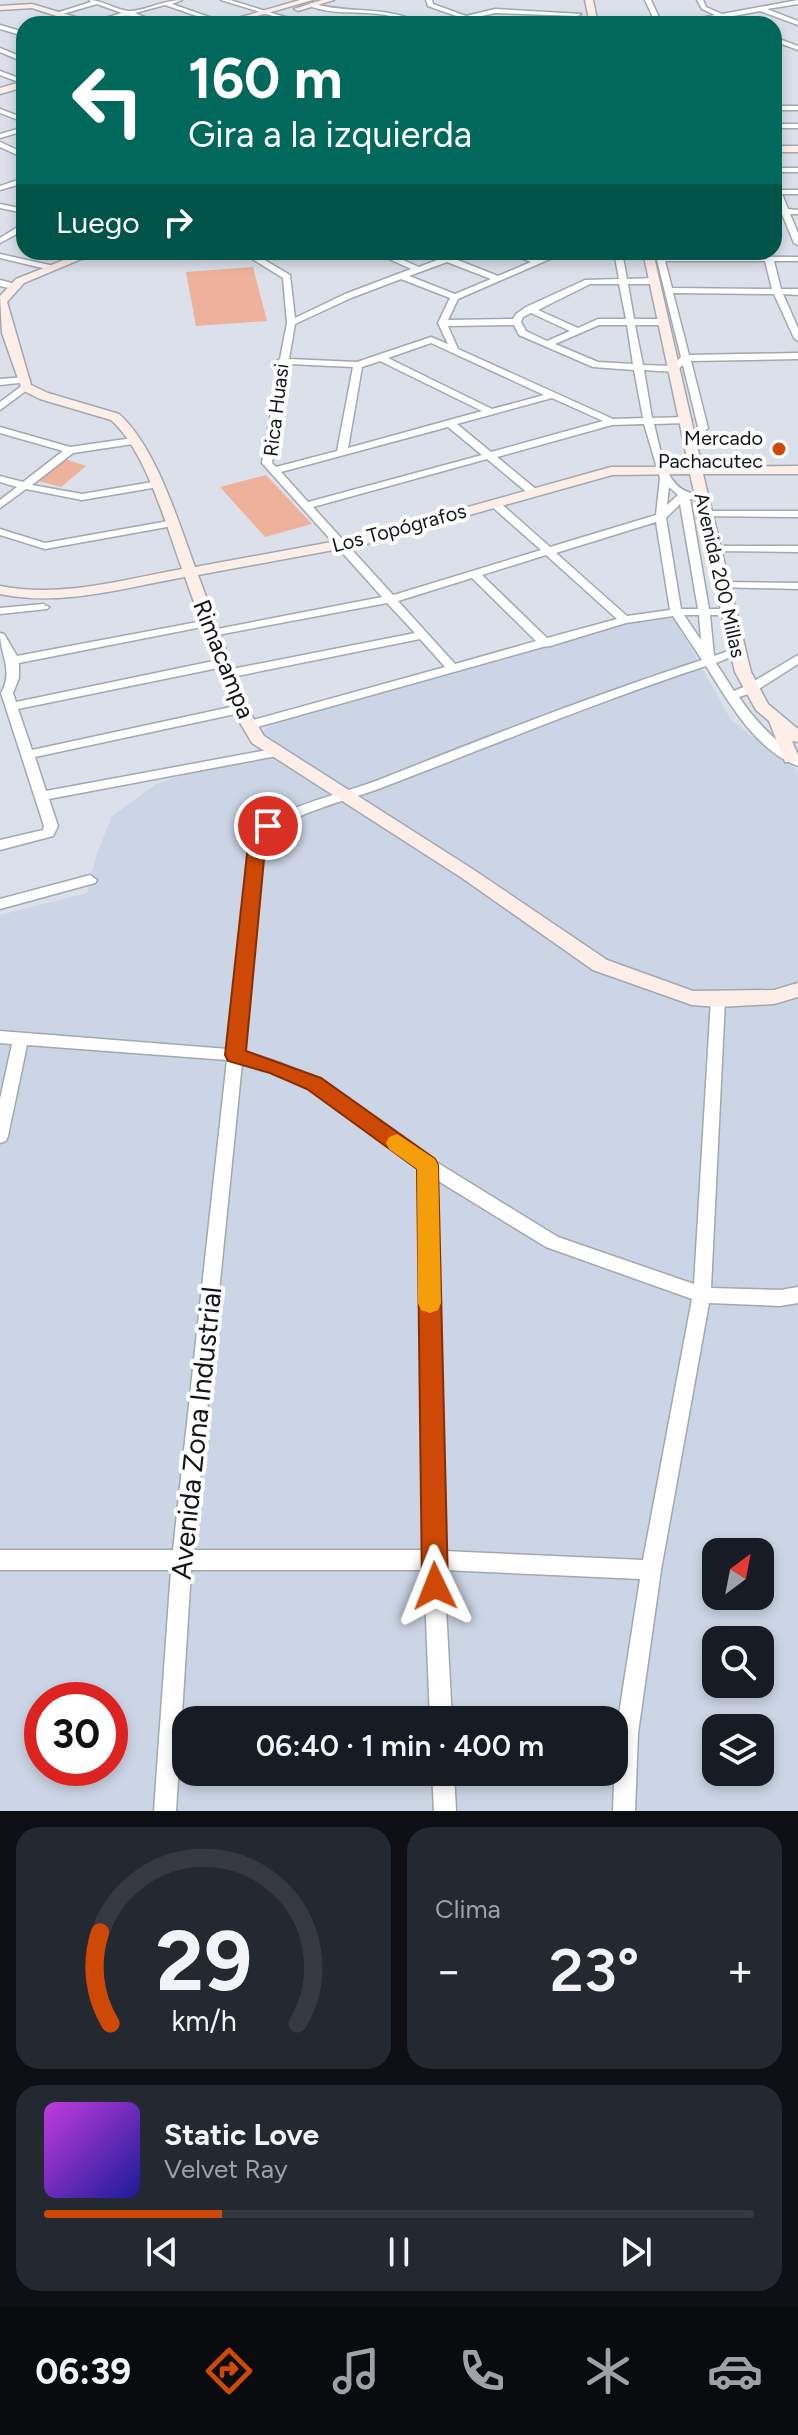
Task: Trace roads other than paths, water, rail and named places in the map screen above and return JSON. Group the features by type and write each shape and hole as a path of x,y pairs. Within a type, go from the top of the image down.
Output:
{"main road":[{"path":"254,16 330,0"},
{"path":"0,8 34,3 67,16"},
{"path":"270,16 310,3"},
{"path":"23,386 4,334 1,302 6,284 72,260"},
{"name":"Avenida 200 Millas","path":"654,260 654,281 737,652 750,689 762,707 797,736"},
{"name":"Rimacampa","path":"23,386 121,421 158,484 240,709 258,739 468,874 600,965 692,998 774,997 798,990"},
{"name":"Los Topógrafos","path":"697,474 798,470"},
{"name":"Los Topógrafos","path":"499,507 533,492 611,471 798,479"},
{"name":"Los Topógrafos","path":"0,601 43,607 348,549 618,478 664,473"},
{"name":"Los Topógrafos","path":"0,590 30,596 56,596 191,578"},
{"path":"777,721 794,760"}],"street":[{"path":"152,0 207,16"},
{"path":"116,16 180,0"},
{"path":"224,0 279,16"},
{"path":"382,0 380,9 383,12"},
{"path":"429,0 430,5 461,16"},
{"path":"467,16 494,8 578,14 573,0"},
{"path":"700,0 704,8 718,15"},
{"path":"755,0 759,9 779,16"},
{"path":"59,13 94,1 137,16"},
{"path":"713,16 798,2"},
{"path":"310,3 329,11 383,12 395,16"},
{"path":"519,11 519,16"},
{"path":"12,38 16,37"},
{"path":"782,204 798,243"},
{"path":"785,211 798,212"},
{"path":"17,260 51,268"},
{"name":"Rica Huasi","path":"268,260 287,277 291,323 282,361 267,463 452,667"},
{"path":"397,260 420,270"},
{"path":"291,323 348,296 445,260"},
{"path":"450,260 498,279"},
{"path":"533,260 539,262"},
{"path":"442,323 455,297 544,260"},
{"path":"619,260 648,421 664,473 661,517 676,612 731,696 773,745 794,760"},
{"path":"656,260 668,290 703,428 696,435 689,435"},
{"path":"769,260 777,291 794,320 798,338"},
{"path":"401,276 455,297"},
{"path":"654,281 588,282 529,309 519,316 517,322 522,333 596,365 674,369 685,358 798,356"},
{"path":"668,290 798,292"},
{"path":"529,309 576,330"},
{"path":"442,323 517,322"},
{"path":"547,344 598,322 663,322"},
{"path":"442,323 454,348"},
{"path":"282,361 358,365 383,359 431,340 612,422"},
{"path":"383,359 491,412"},
{"path":"342,453 358,365"},
{"path":"0,385 23,386"},
{"path":"0,407 23,386"},
{"path":"274,471 554,395"},
{"path":"306,506 612,422 687,420"},
{"path":"451,424 533,492"},
{"path":"0,430 70,450 133,441"},
{"path":"0,505 70,450"},
{"path":"664,473 684,495 704,612 708,661"},
{"path":"0,479 82,497 158,484"},
{"path":"684,495 702,497"},
{"path":"14,660 392,598 661,517 684,495"},
{"path":"499,507 625,620"},
{"path":"704,514 798,514"},
{"path":"0,532 45,546 174,523"},
{"path":"713,549 798,549"},
{"path":"475,575 546,644"},
{"path":"720,585 798,586"},
{"path":"0,611 43,607"},
{"path":"250,725 625,620 676,612 727,612"},
{"path":"14,706 424,635"},
{"path":"0,845 48,833 51,826 14,706 4,693 13,685 14,660 2,644"},
{"name":"Avenida Zona Industrial","path":"165,1811 182,1560 258,836 284,815 345,797 633,686 737,652"},
{"path":"731,696 750,689 798,659"},
{"path":"27,755 240,709"},
{"path":"41,796 278,752"},
{"path":"0,904 90,880"},
{"path":"624,1811 627,1733 651,1570 702,1295 718,1000"},
{"path":"0,1037 235,1055 276,1067 314,1084 427,1165 552,1242 702,1295 780,1298 798,1295"},
{"path":"0,1136 21,1037"},
{"path":"427,1165 434,1560 440,1706"},
{"path":"0,1560 434,1560 651,1570"},
{"path":"444,1786 445,1811"}],"place":[{"name":"Mercado Pachacutec","path":"779,449"}]}
